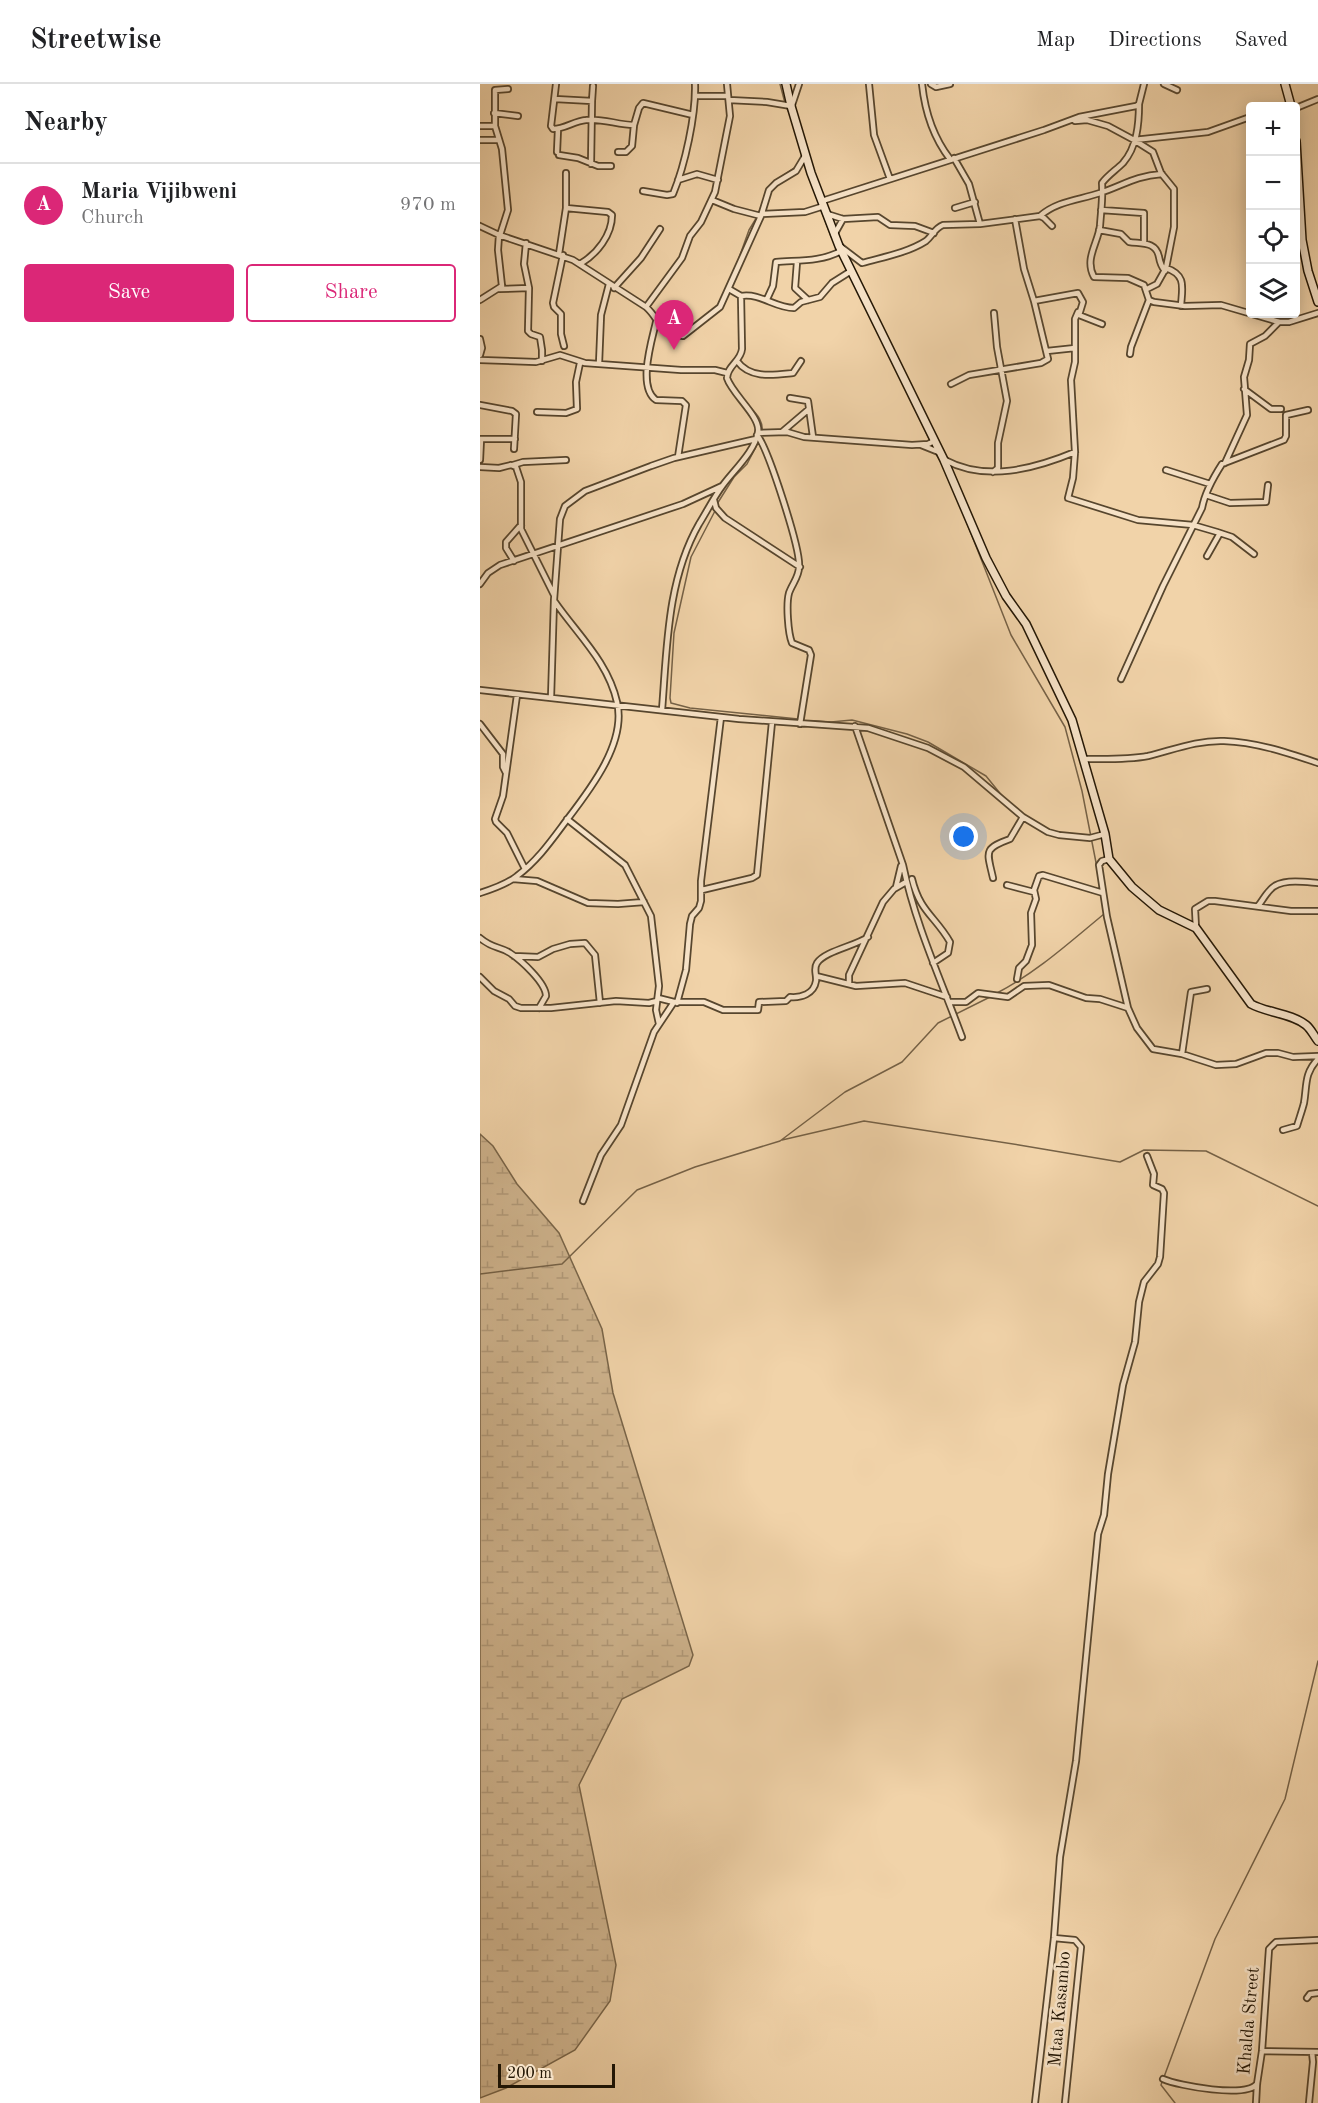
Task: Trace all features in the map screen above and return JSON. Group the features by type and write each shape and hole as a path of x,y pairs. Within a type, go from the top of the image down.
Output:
{"street":[{"path":"556,84 552,129 592,119 634,125"},
{"path":"643,191 672,195 678,180 693,115 695,84"},
{"path":"646,307 678,264 690,236 712,200 730,116 728,84"},
{"path":"786,84 806,155 840,249 942,457 986,558 1006,596 1026,624 1072,720 1105,834 1109,859 1132,887 1159,910 1196,928"},
{"path":"791,107 799,84"},
{"path":"869,84 874,135 890,179"},
{"path":"922,84 928,119 969,184 980,224"},
{"path":"931,84 936,87 950,84"},
{"path":"1094,195 1104,180 1125,160 1138,126 1139,104 1144,84"},
{"path":"1164,84 1177,90"},
{"path":"1285,84 1290,102"},
{"path":"591,164 593,86"},
{"path":"499,289 502,281 498,250 508,210 502,149 495,126 495,89 508,89"},
{"path":"695,96 767,102 791,107"},
{"path":"555,99 592,101"},
{"path":"1300,106 1318,99"},
{"path":"618,152 629,150 632,146 634,125 639,108 643,103 693,115"},
{"path":"712,200 734,209 762,215 805,212 823,203 890,179 1070,120 1139,104"},
{"path":"494,113 518,117"},
{"path":"1134,140 1208,132 1246,119"},
{"path":"1070,120 1087,120 1117,129 1154,152 1162,174 1172,184 1174,189 1173,227 1166,269 1157,284 1147,289"},
{"path":"480,126 495,126"},
{"path":"558,129 558,154 604,167 611,166"},
{"path":"480,140 498,140"},
{"path":"480,226 500,235 561,254 580,264 646,307 653,314 656,322 667,331 685,336 720,307 762,215 769,190 796,171 806,155"},
{"path":"1297,156 1302,240 1308,271 1318,302"},
{"path":"564,346 561,334 561,314 553,303 566,208 566,173"},
{"path":"678,180 697,174 718,180"},
{"path":"840,249 862,263 911,248 926,240 939,226 980,224 1040,216 1059,204 1103,192 1133,178 1162,174"},
{"path":"1102,184 1099,231 1091,252 1091,273 1094,277 1130,278 1147,289 1149,300 1130,354"},
{"path":"955,208 975,202"},
{"path":"566,208 608,212 612,215 611,226 600,246 594,255 580,264"},
{"path":"1101,210 1144,213 1144,243"},
{"path":"827,214 843,219 878,217 890,225 911,225 934,233"},
{"path":"1040,216 1052,226"},
{"path":"834,235 843,219"},
{"path":"951,384 967,376 1043,363 1048,359 1024,269 1015,219"},
{"path":"599,364 602,315 612,286 641,258 660,229"},
{"path":"1099,231 1121,234 1129,242 1144,243 1157,248 1161,265 1177,272 1181,277 1181,306"},
{"path":"526,243 524,264 529,288 528,331 540,336 542,361"},
{"path":"767,299 773,286 776,262 796,262 820,258 840,249"},
{"path":"796,262 795,288 808,300"},
{"path":"729,289 741,296 754,295 793,309 801,302 820,297 832,283 851,271"},
{"path":"480,300 499,289 529,288"},
{"path":"1034,301 1078,293 1083,302 1075,319 1075,362 1071,380 1075,452 1073,478 1068,498 1138,520 1193,525 1220,533 1232,537 1254,554"},
{"path":"741,296 742,353 727,374 728,382 756,420 757,436 763,444 794,532 800,567 789,592 790,640 798,647 809,650 811,655 800,724"},
{"path":"1149,300 1181,306 1221,305 1279,322 1318,313"},
{"path":"1078,312 1079,316 1102,324"},
{"path":"993,472 999,468 998,443 1007,405 994,313"},
{"path":"656,322 647,367 649,389 652,398 660,401 682,401 686,405 678,457"},
{"path":"1225,464 1247,416 1248,404 1244,389 1250,344 1265,336 1279,322"},
{"path":"480,339 482,348 480,355"},
{"path":"1047,351 1075,348"},
{"path":"480,360 542,361 560,355 580,363 715,370 727,374"},
{"path":"736,361 747,371 765,374 794,374 801,361"},
{"path":"537,412 566,413 577,409 576,382 580,363"},
{"path":"1244,389 1271,408 1281,410"},
{"path":"790,398 807,400 813,437"},
{"path":"480,405 514,412 516,416 514,449"},
{"path":"781,433 809,409"},
{"path":"1121,680 1162,586 1193,525 1210,484 1222,464 1284,440 1286,415 1308,410"},
{"path":"550,698 558,545 562,512 574,498 592,488 678,457 757,436 781,433 920,445 934,441"},
{"path":"662,710 665,651 675,596 693,537 723,485 739,466 757,436"},
{"path":"480,460 480,439 514,439"},
{"path":"920,445 962,468 993,472 1048,464 1075,452"},
{"path":"480,467 499,468 523,462 566,460"},
{"path":"480,893 513,879 540,856 588,792 610,754 615,738 618,705 593,648 579,634 554,598 523,536 520,482 513,465"},
{"path":"1166,470 1210,484"},
{"path":"480,584 491,570 558,545 683,504 723,485"},
{"path":"1206,495 1230,503 1266,502 1268,485"},
{"path":"714,500 720,513"},
{"path":"708,511 720,513 800,567"},
{"path":"514,561 506,549 506,542 521,525"},
{"path":"1207,556 1220,533"},
{"path":"480,690 772,722 855,726 898,737 952,760 972,773 1023,817 1048,832 1090,838 1105,834"},
{"path":"517,695 503,795 495,821 507,833 525,869"},
{"path":"583,1201 602,1155 624,1118 649,1042 675,1002 686,970 690,924 692,916 699,908 702,890 701,873 721,717"},
{"path":"702,890 752,878 756,875 772,722"},
{"path":"480,724 503,754 503,767 506,774"},
{"path":"855,726 902,860 906,882 933,963 962,1037"},
{"path":"1083,759 1148,756 1174,747 1222,740 1258,746 1318,763"},
{"path":"993,878 988,856 990,850 994,844 1010,839 1023,817"},
{"path":"567,819 625,866 651,916 659,986 656,1014 659,1024"},
{"path":"1109,859 1102,861 1099,865 1128,1008 1137,1028 1153,1049 1182,1054 1216,1065 1233,1065 1266,1053 1293,1057 1318,1057"},
{"path":"896,887 902,860"},
{"path":"1017,980 1018,968 1027,960 1032,945 1030,923 1038,877 1042,875 1103,893"},
{"path":"513,879 537,881 588,903 644,902"},
{"path":"912,879 923,909 938,924 950,942 948,953 933,963"},
{"path":"849,984 849,975 883,902 896,887 906,882"},
{"path":"1258,906 1270,889 1278,885 1294,882 1318,883"},
{"path":"1007,885 1034,892"},
{"path":"1318,911 1291,911 1208,901 1198,906 1193,912 1196,928 1251,1004 1301,1022 1310,1029 1318,1041"},
{"path":"480,977 494,991 509,999 516,1008 555,1008 657,1000 704,1002 723,1010 758,1010 759,1002 786,1001 790,997 806,995 816,984 816,966 823,957 858,943 868,936"},
{"path":"480,938 489,946 514,956 543,984 547,993 539,1008"},
{"path":"514,956 538,957 570,944 585,944 595,955 600,1003"},
{"path":"816,976 863,986 905,983 948,1000 966,1002 978,993 1008,998 1024,986 1043,985 1058,987 1086,998 1100,999 1128,1008"},
{"path":"1182,1054 1191,992 1207,989"},
{"path":"546,998 555,1008"},
{"path":"1283,1130 1297,1126 1304,1103 1309,1070 1318,1057"},
{"path":"1035,2103 1054,1938 1060,1857 1076,1761 1098,1534 1104,1515 1108,1474 1123,1385 1135,1342 1139,1302 1144,1282 1158,1264 1161,1249 1164,1193 1162,1189 1153,1185 1154,1174 1147,1156"},
{"name":"Mtaa Kasambo","path":"1054,1938 1075,1940 1081,1947 1065,2103"},
{"name":"Khalda Street","path":"1256,2103 1262,2051 1268,1953 1274,1943 1318,1940"},
{"path":"1306,1998 1310,1994 1318,1993"},
{"path":"1262,2051 1315,2052 1308,2103"},
{"path":"1163,2079 1173,2084 1228,2090 1252,2089 1257,2084"}],"green space":[{"path":"480,1134 493,1146 517,1184 559,1233 602,1329 613,1393 693,1655 689,1666 622,1699 579,1785 616,1965 610,2001 575,2050 506,2088 480,2098"}],"waterway":[{"path":"780,84 785,103"},
{"path":"787,108 791,117"},
{"path":"796,133 800,149"},
{"path":"781,177 794,168"},
{"path":"811,182 820,205"},
{"path":"739,258 766,194"},
{"path":"821,210 831,236"},
{"path":"843,262 854,285"},
{"path":"872,322 893,363"},
{"path":"746,403 761,422 761,437"},
{"path":"917,413 933,447"},
{"path":"717,504 734,477 747,464 759,441"},
{"path":"936,454 943,465"},
{"path":"961,508 1011,635 1065,727 1082,791 1100,883"},
{"path":"716,509 691,557 674,633 671,703 690,708 798,719"},
{"path":"803,720 831,722 852,720 907,734 928,742 986,776 1003,797"},
{"path":"997,993 1052,956 1104,912"},
{"path":"480,1274 562,1264 637,1190 695,1167 780,1141 845,1092 902,1062 938,1023 990,997"},
{"path":"782,1140 864,1121 1120,1162 1144,1150 1206,1151 1318,1206"},
{"path":"1164,2077 1215,1939 1285,1799 1318,1661"},
{"path":"1162,2082 1161,2085 1175,2103"}],"place":[{"name":"Maria Vijibweni","path":"674,350"}]}
